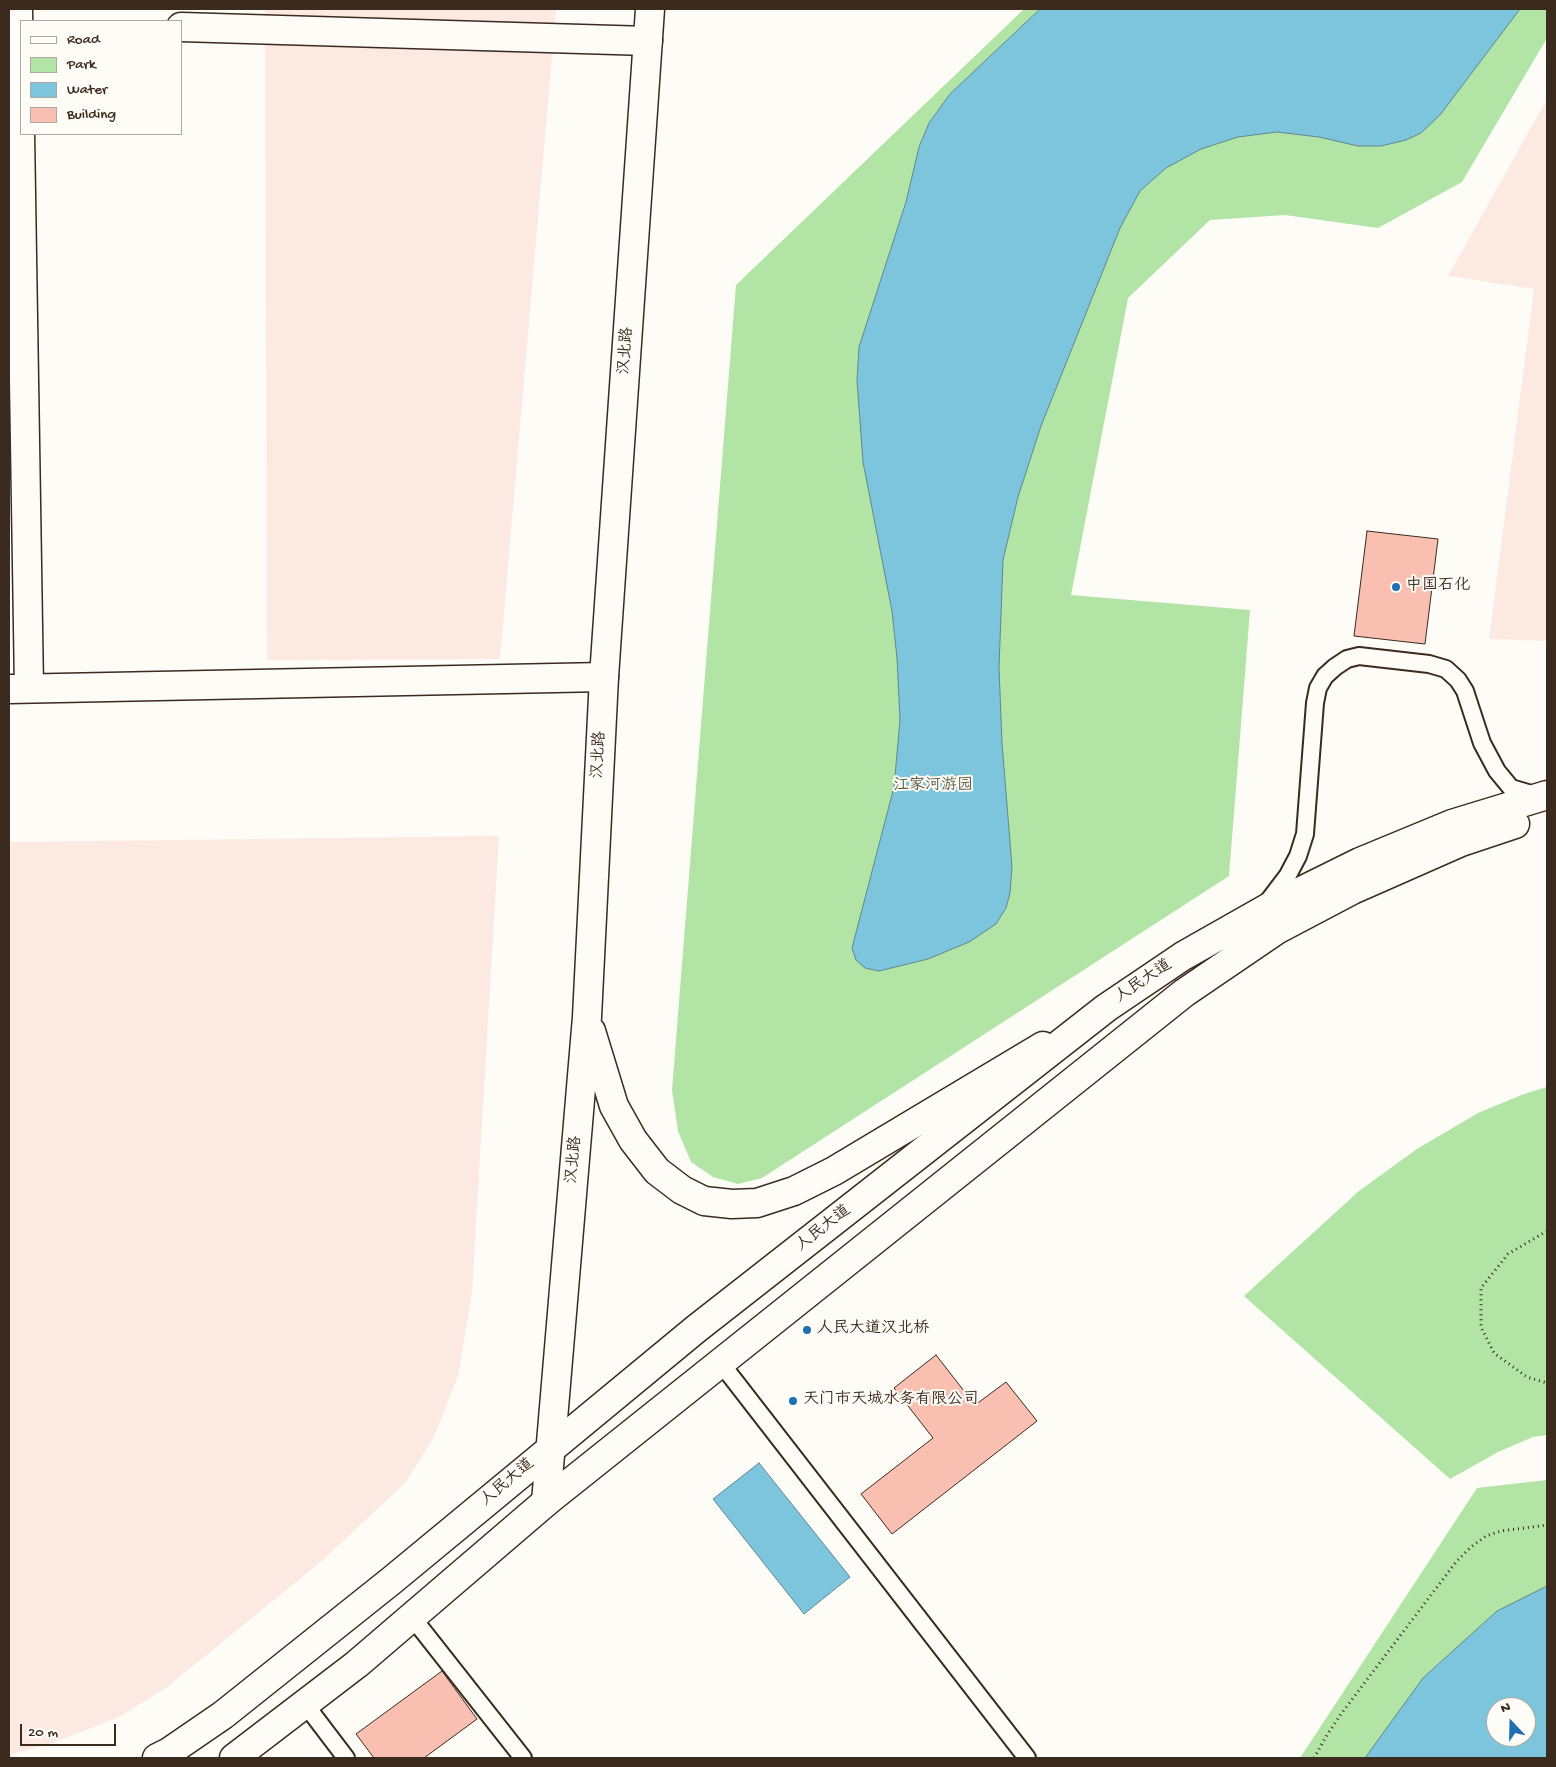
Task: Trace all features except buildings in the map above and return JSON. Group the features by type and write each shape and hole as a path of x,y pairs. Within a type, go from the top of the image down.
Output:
{"main road":[{"name":"汉北路","path":"546,1502 587,1017 604,677 650,9"},
{"path":"16,19 19,688 604,677"},
{"path":"182,28 648,41"},
{"name":"人民大道","path":"157,1758 223,1715 391,1581 710,1318 1106,1008 1183,956 1260,912 1360,862 1452,824 1545,801"},
{"name":"人民大道","path":"234,1758 357,1664 546,1502 1184,993 1278,929 1352,890 1461,842 1545,801"},
{"path":"587,1017 614,1106 642,1152 657,1171 682,1190 704,1201 732,1204 757,1203 794,1191 834,1171 1106,1008"}],"lane":[{"path":"1260,912 1288,874 1298,856 1305,834 1315,703 1318,688 1325,676 1347,659 1359,656 1429,664 1446,669 1458,680 1465,691 1482,743 1497,771 1511,788 1545,801"},
{"path":"720,1362 1027,1758"},
{"path":"412,1617 523,1758"},
{"path":"305,1704 346,1758"}],"path":[{"path":"1547,1231 1508,1254 1481,1288 1481,1327 1494,1353 1527,1377 1547,1383"},
{"path":"1314,1758 1342,1714 1456,1562 1471,1547 1486,1536 1500,1531 1547,1525"}],"shaded area":[{"path":"265,9 556,9 500,659 267,660"},
{"path":"1547,99 1547,641 1489,639 1534,289 1448,276"},
{"path":"499,836 472,1292 459,1373 433,1439 405,1483 323,1560 166,1688 117,1718 55,1742 9,1755 9,842"}],"green space":[{"name":"江家河游园","path":"1024,9 1547,9 1547,38 1462,182 1378,228 1285,215 1210,220 1128,298 1071,595 1250,610 1229,876 762,1178 738,1184 713,1177 691,1162 678,1131 672,1090 736,285"},
{"path":"1547,1087 1547,1435 1533,1437 1498,1452 1450,1479 1244,1296 1359,1191 1417,1149 1478,1113 1524,1094"},
{"path":"1547,1480 1547,1758 1300,1758 1477,1488"}],"water":[{"path":"1040,9 1520,9 1440,115 1421,133 1406,140 1381,146 1358,146 1319,137 1277,132 1238,137 1201,149 1166,168 1140,191 1120,228 1041,426 1018,497 1003,560 999,668 1002,743 1012,867 1010,893 1006,908 996,924 969,942 928,959 879,971 865,968 856,960 852,948 894,787 900,720 897,658 892,611 863,462 857,380 859,347 906,202 919,147 929,123 950,94"},
{"path":"759,1463 850,1577 804,1614 713,1499"},
{"path":"1547,1586 1547,1758 1365,1758 1423,1678 1497,1611"}],"place":[{"name":"中国石化","path":"1396,587"},
{"name":"人民大道汉北桥","path":"807,1330"},
{"name":"天门市天城水务有限公司","path":"793,1401"}]}
